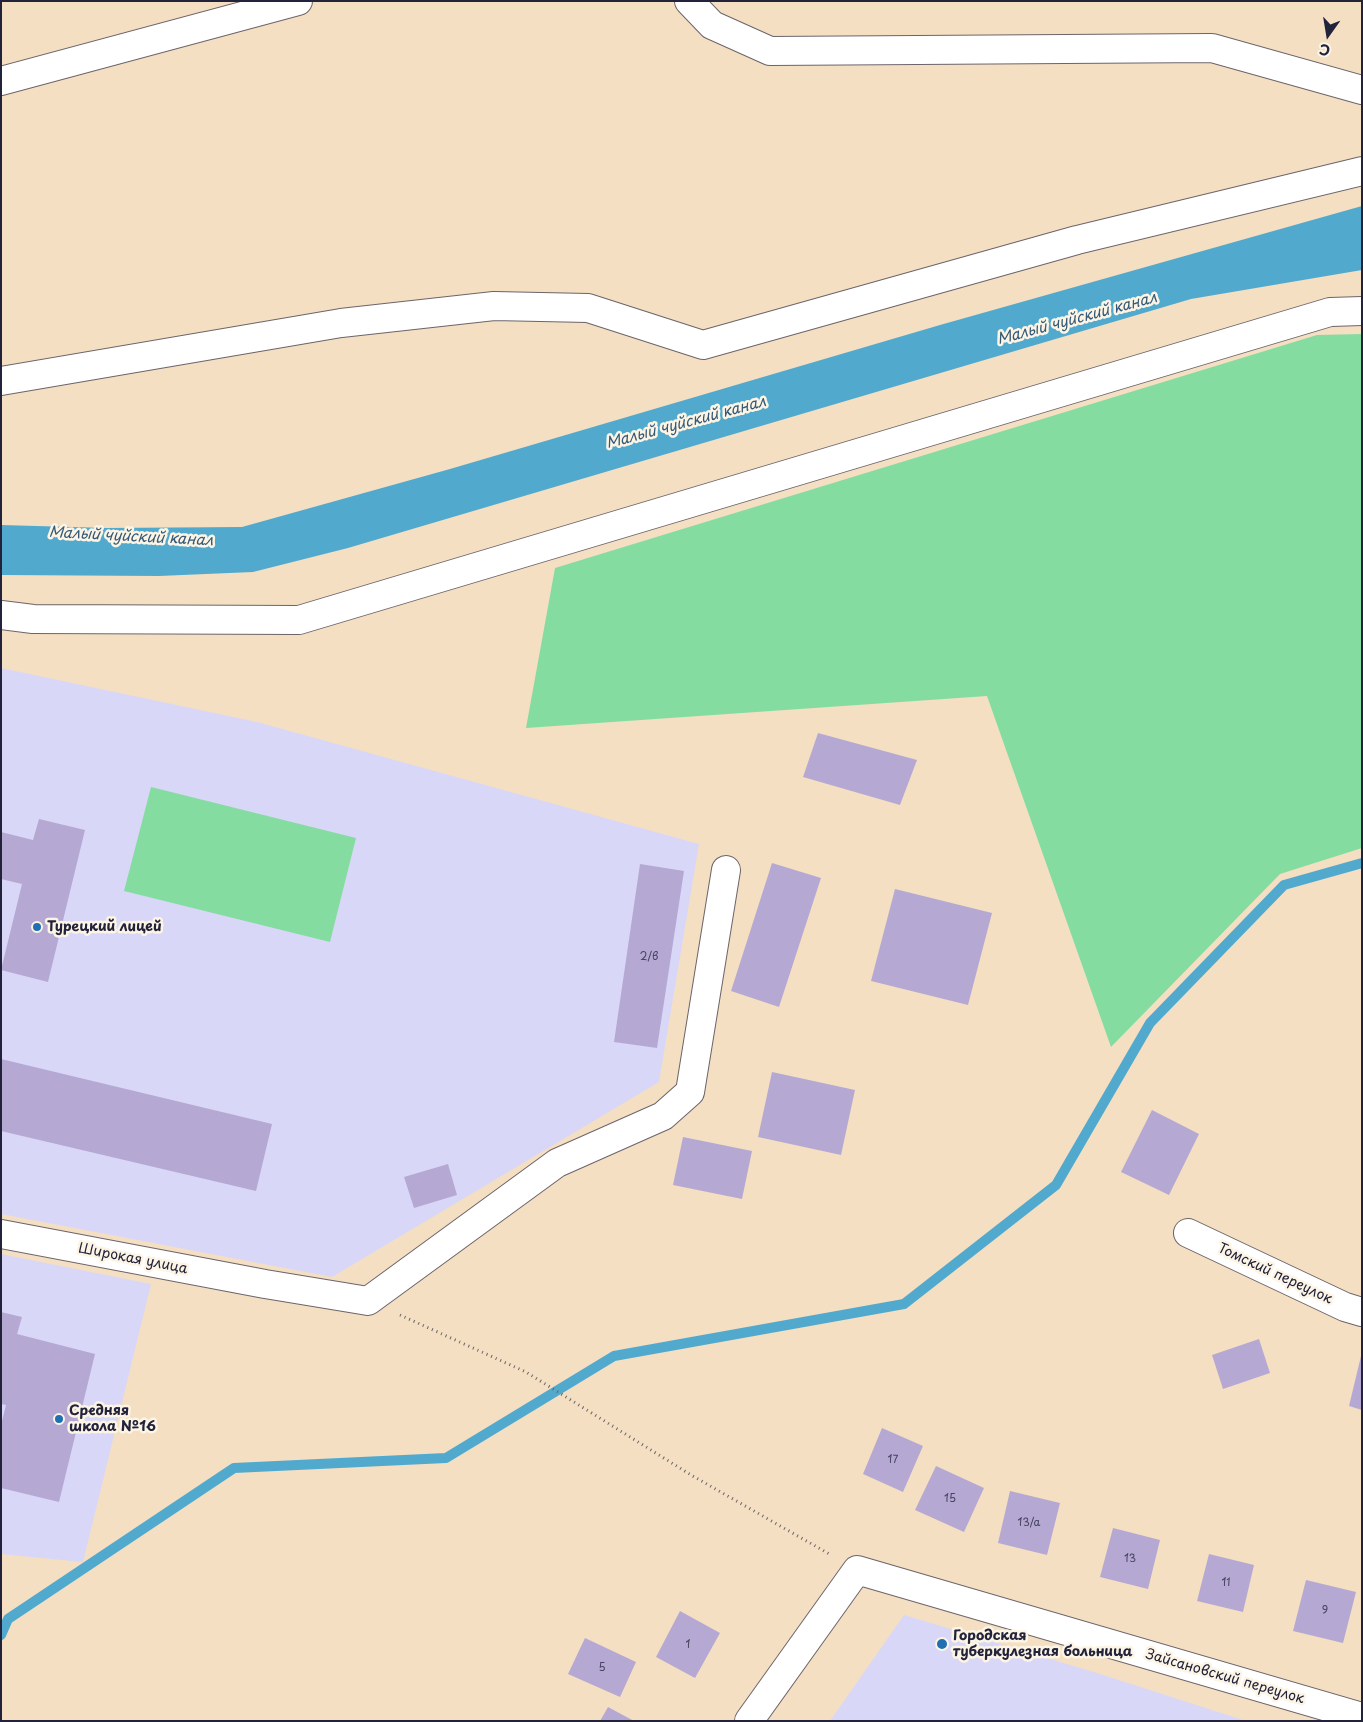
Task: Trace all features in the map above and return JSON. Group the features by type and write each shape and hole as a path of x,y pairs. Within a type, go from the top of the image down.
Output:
{"street":[{"path":"1,81 298,1"},
{"path":"689,1 712,25 770,51 1212,48 1362,90"},
{"path":"1,381 341,323 494,306 588,308 703,345 1077,240 1362,171"},
{"path":"1,615 33,619 299,620 1330,312 1362,311"},
{"path":"368,1301 557,1163 663,1116 690,1092 726,870"},
{"name":"Томский переулок","path":"1188,1233 1345,1307 1362,1312"},
{"name":"Широкая улица","path":"1,1234 265,1284 368,1301"},
{"path":"749,1721 858,1570"},
{"name":"Зайсановский переулок","path":"858,1570 1362,1717"}],"path":[{"path":"368,1301 526,1372 691,1475 858,1570"}],"shaded area":[{"path":"1,668 257,722 699,844 659,1082 332,1277 1,1214"},
{"name":"Средняя школа №16","path":"1,1254 151,1284 83,1562 1,1554"},
{"name":"Городская туберкулезная больница","path":"904,1615 1097,1673 1246,1721 830,1721"}],"green space":[{"path":"1362,334 1362,848 1280,874 1111,1047 987,696 526,728 555,568 1317,335"},
{"path":"151,787 356,838 330,942 124,891"}],"water":[{"name":"Малый чуйский канал","path":"1362,206 1362,270 1191,299 348,548 253,572 159,576 1,575 1,525 107,528 242,527 450,469 940,325"}],"building":[{"path":"818,733 917,760 900,805 803,777"},
{"name":"Турецкий лицей","path":"39,819 85,830 48,982 1,970 22,884 1,879 1,832 33,840"},
{"path":"772,863 821,878 779,1007 731,991"},
{"path":"640,864 684,871 657,1048 614,1042"},
{"path":"895,889 992,913 968,1005 871,981"},
{"path":"1,1059 272,1124 256,1191 1,1131"},
{"path":"772,1072 855,1090 841,1155 758,1137"},
{"path":"1152,1110 1199,1134 1169,1195 1121,1172"},
{"path":"683,1137 752,1151 742,1199 673,1185"},
{"path":"448,1164 457,1195 414,1208 404,1177"},
{"path":"1,1312 22,1317 17,1334 95,1354 59,1502 1,1488 1,1425 6,1405 1,1404"},
{"path":"1259,1339 1270,1373 1223,1389 1212,1355"},
{"path":"1362,1356 1362,1410 1349,1406"},
{"path":"882,1428 923,1446 903,1492 863,1474"},
{"path":"936,1466 984,1488 964,1532 915,1510"},
{"path":"1010,1491 1060,1503 1047,1555 998,1543"},
{"path":"1113,1528 1160,1540 1148,1589 1100,1577"},
{"path":"1209,1554 1254,1565 1243,1612 1197,1601"},
{"path":"1306,1580 1356,1592 1343,1643 1293,1631"},
{"path":"680,1611 720,1633 695,1678 656,1657"},
{"path":"585,1638 636,1662 620,1697 568,1674"},
{"path":"608,1707 634,1721 600,1721"}],"waterway":[{"path":"1,1635 8,1619 234,1468 446,1458 614,1356 904,1304 1056,1185 1150,1023 1284,885 1362,863"}],"place":[{"name":"Турецкий лицей","path":"37,927"},
{"name":"Средняя школа №16","path":"59,1419"},
{"name":"Городская туберкулезная больница","path":"942,1644"}]}
